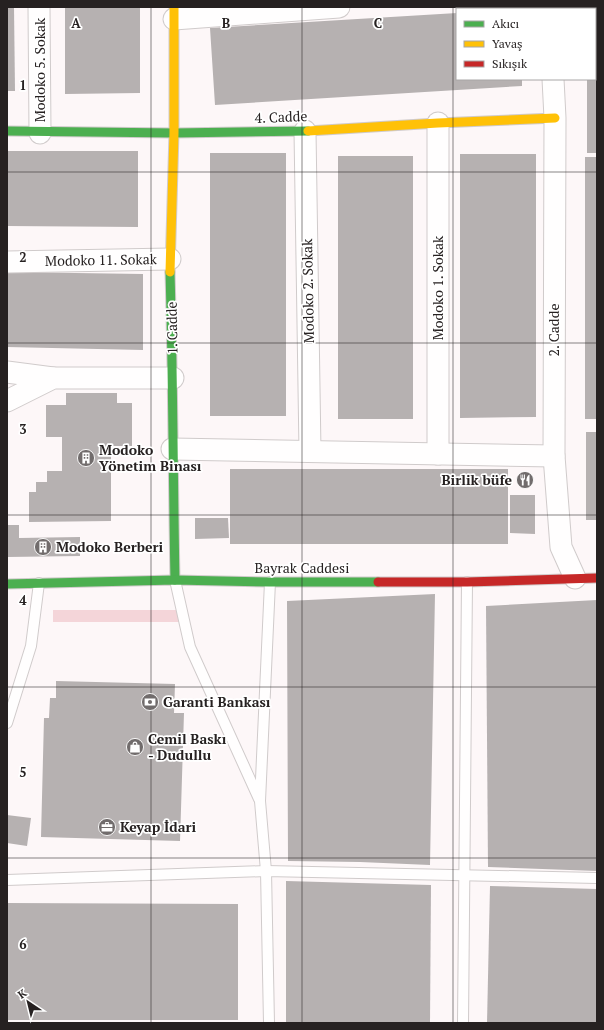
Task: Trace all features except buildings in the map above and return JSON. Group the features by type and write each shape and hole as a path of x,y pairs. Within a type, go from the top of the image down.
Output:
{"street":[{"name":"Modoko 5. Sokak","path":"39,7 40,132"},
{"path":"174,13 339,7"},
{"name":"1. Cadde","path":"174,13 174,133 170,259 175,580"},
{"name":"2. Cadde","path":"553,80 555,118 554,456 561,547 575,578"},
{"name":"4. Cadde","path":"7,132 174,133 306,130 438,122 555,118"},
{"name":"Modoko 1. Sokak","path":"438,122 438,454"},
{"name":"Modoko 2. Sokak","path":"306,130 310,451"},
{"name":"Modoko 11. Sokak","path":"7,262 170,259"},
{"path":"7,372 53,378 173,378"},
{"path":"7,401 53,378"},
{"path":"172,449 554,456"},
{"name":"Bayrak Caddesi","path":"7,584 175,580 270,582 467,582 597,578"}],"lane":[{"name":"1. Cadde","path":"175,580 190,647 260,801"},
{"path":"269,1023 266,871 260,801 270,582"},
{"path":"463,1023 467,582"},
{"path":"7,723 31,646 39,583"},
{"path":"7,880 266,871 597,878"}],"shaded area":[{"path":"53,610 180,610 180,622 53,622"}],"traffic: fast":[{"path":"7,131 174,133 308,131"},
{"path":"170,272 175,580"},
{"path":"7,584 175,580 378,582"}],"traffic: slow":[{"path":"170,272 174,133 174,7"},
{"path":"308,131 555,118"}],"traffic: jam":[{"path":"378,582 467,582 597,578"}],"place":[{"name":"Modoko Yönetim Binası","path":"86,458"},
{"name":"Birlik büfe","path":"525,480"},
{"name":"Modoko Berberi","path":"43,547"},
{"name":"Garanti Bankası","path":"150,702"},
{"name":"Cemil Baskı - Dudullu","path":"135,747"},
{"name":"Keyap İdari","path":"107,827"}]}
